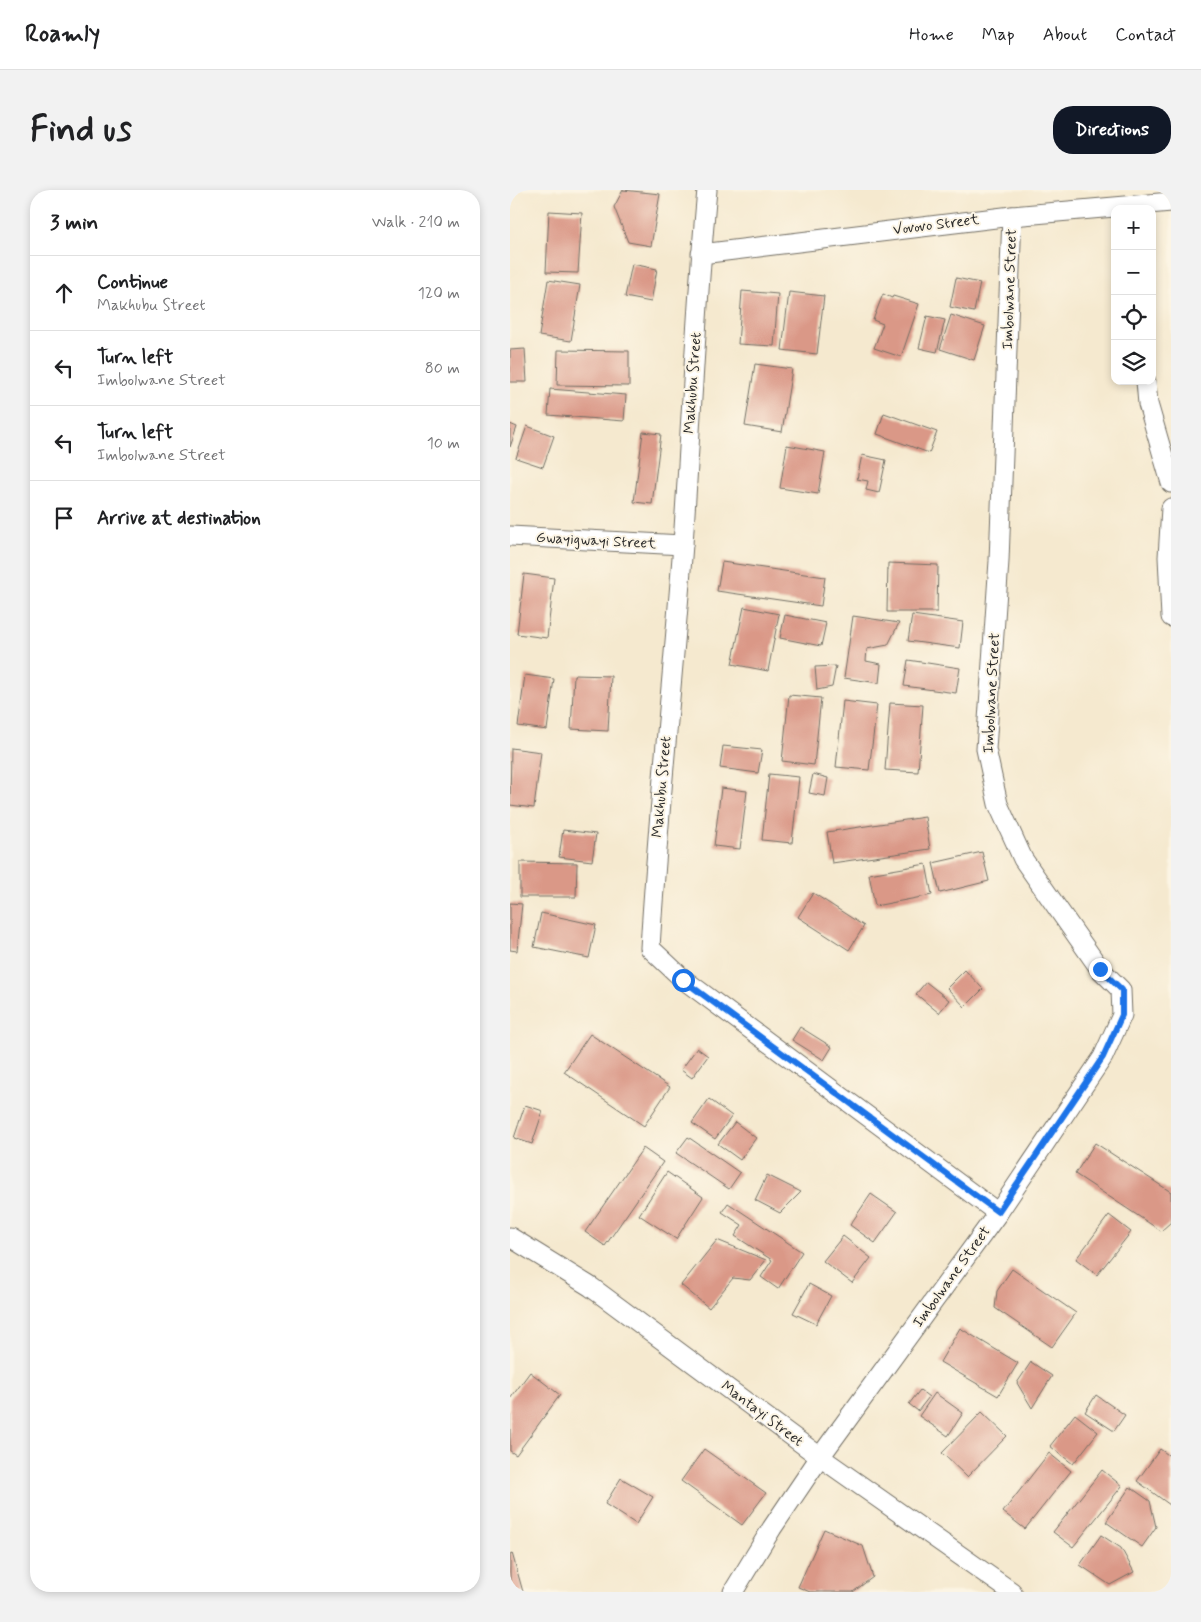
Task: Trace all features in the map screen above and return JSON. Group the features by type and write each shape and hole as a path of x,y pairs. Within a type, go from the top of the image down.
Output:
{"street":[{"name":"Makhubu Street","path":"707,190 682,545 650,948 683,980 998,1212"},
{"name":"Vovovo Street","path":"1148,205 1171,202"},
{"name":"Vovovo Street","path":"701,254 1012,216 1111,209"},
{"name":"Imbolwane Street","path":"733,1592 772,1528 820,1457 998,1212 1103,1057 1122,1015 1122,990 1100,969 1023,859 998,804 986,749 999,561 1012,216"},
{"path":"1146,385 1148,404 1171,483"},
{"path":"1171,508 1168,557 1171,617"},
{"name":"Gwayigwayi Street","path":"510,536 682,545"},
{"name":"Mantayi Street","path":"510,1237 591,1287 820,1457 1012,1592"}],"building":[{"path":"623,190 660,194 651,246 628,242 614,207"},
{"path":"549,211 582,213 578,273 546,272"},
{"path":"632,264 657,269 651,302 625,297"},
{"path":"956,278 980,283 974,312 950,307"},
{"path":"548,280 580,285 571,341 539,336"},
{"path":"742,291 778,294 774,346 738,344"},
{"path":"789,292 824,296 817,354 782,350"},
{"path":"883,294 919,304 901,357 874,348 883,324 873,320"},
{"path":"951,315 985,326 974,360 940,349"},
{"path":"927,316 945,320 937,352 919,348"},
{"path":"525,349 527,382 510,382 510,350"},
{"path":"558,350 629,351 629,386 557,385"},
{"path":"755,364 792,369 782,432 745,426"},
{"path":"550,389 626,395 624,421 548,415"},
{"path":"884,413 937,432 929,453 877,434"},
{"path":"510,424 517,427 510,447"},
{"path":"527,426 554,436 543,467 516,458"},
{"path":"643,432 661,434 652,504 634,502"},
{"path":"787,445 825,452 818,494 780,488"},
{"path":"862,455 886,460 879,493 866,490 868,481 857,479"},
{"path":"722,562 825,577 821,606 717,591"},
{"path":"888,563 938,565 937,612 887,612"},
{"path":"524,574 554,578 547,638 517,634"},
{"path":"744,607 779,614 768,671 732,664"},
{"path":"785,615 826,623 821,646 780,638"},
{"path":"912,615 963,622 960,648 908,641"},
{"path":"853,616 899,623 888,645 867,649 866,661 881,664 879,683 844,678"},
{"path":"908,660 960,668 956,693 904,686"},
{"path":"836,666 832,687 817,690 815,667"},
{"path":"525,675 554,679 547,730 518,726"},
{"path":"574,675 611,676 608,731 571,729"},
{"path":"789,695 821,698 814,765 782,761"},
{"path":"843,701 877,705 869,770 836,767"},
{"path":"890,703 923,705 918,772 885,770"},
{"path":"723,746 762,750 758,773 720,768"},
{"path":"511,748 541,752 534,808 510,805"},
{"path":"769,774 799,777 792,843 762,840"},
{"path":"813,774 828,778 825,796 809,793"},
{"path":"721,788 747,791 740,849 714,846"},
{"path":"925,817 930,849 832,863 827,832"},
{"path":"563,830 596,834 592,861 559,857"},
{"path":"982,852 989,881 940,893 933,863"},
{"path":"520,862 577,863 576,897 520,897"},
{"path":"926,864 932,895 875,906 869,874"},
{"path":"813,893 864,926 849,950 798,917"},
{"path":"510,903 522,904 517,951 510,950"},
{"path":"541,913 596,925 589,958 534,947"},
{"path":"965,970 983,989 965,1007 947,988"},
{"path":"926,982 949,1000 939,1013 916,994"},
{"path":"800,1027 832,1047 824,1060 792,1040"},
{"path":"590,1034 670,1087 644,1126 564,1072"},
{"path":"697,1048 708,1056 692,1078 681,1070"},
{"path":"709,1099 732,1116 715,1139 692,1123"},
{"path":"525,1105 543,1111 532,1144 514,1138"},
{"path":"735,1122 756,1138 740,1160 718,1144"},
{"path":"688,1137 740,1173 729,1189 676,1153"},
{"path":"1095,1143 1171,1192 1171,1222 1161,1231 1075,1174"},
{"path":"643,1148 663,1162 605,1246 585,1232"},
{"path":"667,1172 703,1197 676,1239 639,1215"},
{"path":"767,1175 801,1192 780,1213 755,1200"},
{"path":"871,1194 897,1212 875,1243 850,1225"},
{"path":"728,1203 802,1252 778,1289 761,1277 772,1260 735,1236 742,1225 722,1212"},
{"path":"1109,1215 1131,1232 1097,1275 1076,1259"},
{"path":"843,1236 871,1258 852,1283 823,1261"},
{"path":"717,1240 766,1260 750,1280 733,1278 709,1308 681,1285"},
{"path":"1012,1269 1076,1313 1052,1347 995,1308 997,1291"},
{"path":"809,1284 831,1296 816,1324 793,1313"},
{"path":"960,1328 1018,1363 998,1396 940,1362"},
{"path":"1031,1362 1052,1376 1032,1408 1017,1383"},
{"path":"530,1372 560,1395 516,1455 510,1451 510,1399"},
{"path":"920,1390 929,1397 918,1411 909,1404"},
{"path":"935,1393 963,1413 948,1436 919,1416"},
{"path":"1096,1395 1125,1415 1114,1431 1085,1412"},
{"path":"982,1412 1007,1436 967,1477 942,1453"},
{"path":"1075,1414 1098,1432 1073,1464 1050,1446"},
{"path":"704,1449 766,1493 742,1525 681,1481"},
{"path":"1160,1449 1171,1457 1170,1505 1137,1481"},
{"path":"1049,1453 1071,1471 1025,1529 1003,1512"},
{"path":"1102,1470 1122,1486 1073,1547 1053,1532"},
{"path":"621,1478 653,1497 636,1524 605,1504"},
{"path":"1130,1487 1150,1501 1156,1527 1142,1547 1106,1522"},
{"path":"824,1529 863,1546 873,1577 853,1592 810,1592 798,1587"},
{"path":"1101,1535 1121,1548 1134,1572 1110,1585 1080,1565"},
{"path":"512,1553 523,1592 510,1592 510,1554"}],"route":[{"path":"683,980 998,1212 1103,1057 1122,1015 1122,990 1100,969"}]}
